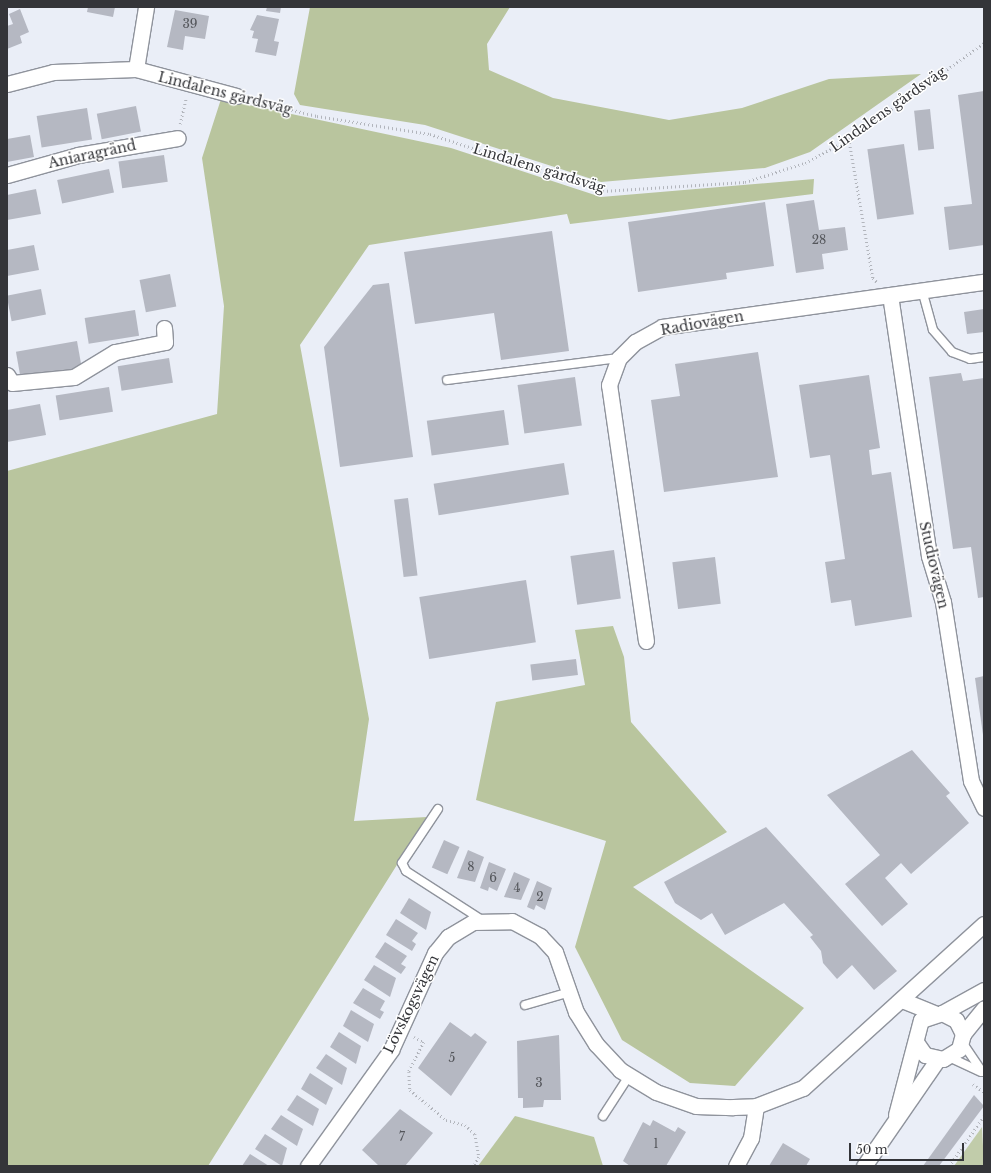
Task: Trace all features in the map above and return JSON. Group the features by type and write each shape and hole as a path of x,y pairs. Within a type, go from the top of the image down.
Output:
{"street":[{"path":"136,69 146,7"},
{"name":"Lindalens gårdsväg","path":"7,84 53,72 136,69 236,96"},
{"name":"Aniaragränd","path":"7,175 78,155 178,138"},
{"name":"Radiovägen","path":"646,641 609,385 619,358 635,342 662,327 984,282"},
{"name":"Studiovägen","path":"890,295 929,556 943,602 971,781 984,808"},
{"path":"7,375 12,382 74,377 115,352 164,335"},
{"name":"Lövskogsvägen","path":"308,1166 391,1050 435,953 461,928 483,921 512,921 535,931 555,952 576,1012 596,1044 629,1076 656,1092 696,1106 756,1106 803,1088 902,1000"},
{"path":"902,1000 984,924"},
{"path":"917,1027 938,1013 984,990"},
{"path":"902,1000 956,1020 962,1038"},
{"path":"896,1115 916,1042 917,1027 902,1000"},
{"path":"864,1166 896,1115 962,1038 984,1008"},
{"path":"916,1042 925,1055 943,1059"},
{"path":"736,1166 751,1138 756,1106"}],"lane":[{"path":"922,290 933,330 952,352 970,359 984,357"},
{"path":"447,380 619,358"},
{"path":"438,809 402,863 406,871 483,921"},
{"path":"525,1005 570,992"},
{"path":"943,1059 982,1072 962,1038"},
{"path":"603,1116 629,1076"}],"path":[{"name":"Lindalens gårdsväg","path":"236,96 317,116 430,134 603,191 745,182 805,164 849,139 984,43"},
{"path":"178,138 189,83"},
{"path":"849,139 873,278 890,295"},
{"path":"414,1037 424,1042 409,1072 410,1090 446,1120 465,1126 475,1134 479,1157 474,1166"},
{"path":"973,1084 984,1092"},
{"path":"949,1166 984,1116"}],"green space":[{"path":"310,7 510,7 487,44 489,70 553,98 669,120 742,108 829,79 921,74 810,152 765,168 601,182 425,125 300,105 294,94"},
{"path":"221,99 451,148 601,197 814,179 813,194 570,224 567,214 369,245 300,345 369,719 354,821 427,817 208,1166 7,1166 7,471 217,414 224,306 202,158"},
{"path":"613,626 624,657 631,722 727,832 633,887 804,1008 735,1086 690,1083 622,1040 575,947 606,841 476,800 496,702 585,685 575,630"},
{"path":"515,1116 594,1137 603,1166 478,1166"},
{"path":"982,1127 984,1166 954,1166"}],"building":[{"path":"88,7 115,7 113,17 87,12"},
{"path":"267,7 281,7 280,13 266,11"},
{"path":"20,9 29,32 20,36 22,43 7,49 7,26 13,24 9,14"},
{"path":"175,10 209,16 205,39 185,36 183,50 167,47"},
{"path":"257,15 279,19 274,41 279,42 276,56 255,52 258,39 252,38 254,31 250,30"},
{"path":"984,91 984,245 949,250 944,207 972,204 958,95"},
{"path":"136,106 141,132 102,139 97,114"},
{"path":"87,108 92,140 42,148 37,116"},
{"path":"930,109 934,149 918,150 914,111"},
{"path":"30,135 34,157 7,162 7,139"},
{"path":"904,144 914,214 877,219 867,149"},
{"path":"164,155 168,182 122,188 118,161"},
{"path":"109,169 114,192 62,203 57,180"},
{"path":"36,189 41,214 7,220 7,195"},
{"path":"814,200 819,230 845,227 848,250 822,254 824,269 796,273 786,204"},
{"path":"765,202 774,266 726,273 727,279 638,292 628,222"},
{"path":"552,231 569,351 501,360 494,313 415,324 404,252"},
{"path":"34,245 39,270 7,276 7,250"},
{"path":"170,274 176,306 146,312 140,280"},
{"path":"389,283 413,457 340,467 324,347 373,285"},
{"path":"41,289 46,315 12,321 7,296"},
{"path":"984,309 984,332 967,334 964,312"},
{"path":"135,310 139,336 89,344 85,318"},
{"path":"77,341 82,368 21,378 16,352"},
{"path":"758,352 778,477 664,492 651,400 680,396 675,364"},
{"path":"169,358 173,383 122,391 118,366"},
{"path":"961,373 963,381 984,378 984,597 978,598 971,547 953,549 929,377"},
{"path":"869,375 880,448 869,450 872,475 891,472 912,617 855,626 851,600 831,603 825,562 845,559 830,455 810,458 799,385"},
{"path":"575,377 582,426 524,434 518,385"},
{"path":"109,387 113,412 60,420 56,395"},
{"path":"40,404 46,435 7,442 7,410"},
{"path":"504,410 509,445 432,456 427,421"},
{"path":"564,463 569,495 439,515 434,484"},
{"path":"408,498 418,575 404,577 394,500"},
{"path":"614,550 621,599 577,605 570,556"},
{"path":"715,557 721,604 678,609 672,562"},
{"path":"526,580 536,642 429,659 419,597"},
{"path":"576,659 578,675 532,680 530,665"},
{"path":"984,676 984,735 983,735 975,678"},
{"path":"912,750 950,793 946,796 969,823 911,874 901,863 885,878 908,904 882,926 845,884 880,855 827,795"},
{"path":"766,827 897,971 874,990 852,965 837,979 823,963 821,951 810,937 813,935 784,903 725,935 712,913 701,920 675,903 664,882"},
{"path":"444,840 460,847 447,874 432,867"},
{"path":"468,850 484,857 475,882 457,878"},
{"path":"489,862 506,869 497,891 489,887 488,891 480,888"},
{"path":"514,872 530,879 521,900 504,897"},
{"path":"537,881 552,888 545,910 536,905 534,910 527,907"},
{"path":"409,898 431,912 426,930 400,913"},
{"path":"396,919 418,933 412,941 416,944 412,951 386,935"},
{"path":"385,942 407,956 401,964 406,967 401,974 375,957"},
{"path":"374,965 396,978 390,997 364,980"},
{"path":"363,988 385,1001 380,1010 384,1012 380,1019 353,1003"},
{"path":"351,1010 374,1024 368,1042 343,1026"},
{"path":"450,1022 471,1037 475,1033 487,1042 451,1096 418,1068"},
{"path":"339,1032 361,1046 356,1064 330,1047"},
{"path":"559,1035 561,1100 544,1100 543,1107 523,1108 523,1098 518,1098 517,1041"},
{"path":"326,1054 347,1068 342,1085 316,1068"},
{"path":"310,1073 333,1088 326,1105 301,1089"},
{"path":"297,1095 319,1109 313,1126 287,1110"},
{"path":"974,1095 984,1106 939,1166 923,1166"},
{"path":"400,1109 433,1133 405,1166 379,1166 362,1150"},
{"path":"281,1115 303,1129 297,1146 271,1129"},
{"path":"653,1120 675,1132 678,1127 686,1132 666,1166 630,1166 623,1161 643,1122 650,1126"},
{"path":"265,1134 287,1148 282,1166 255,1149"},
{"path":"783,1143 810,1159 806,1166 769,1166"},
{"path":"250,1154 269,1166 242,1166"}]}
